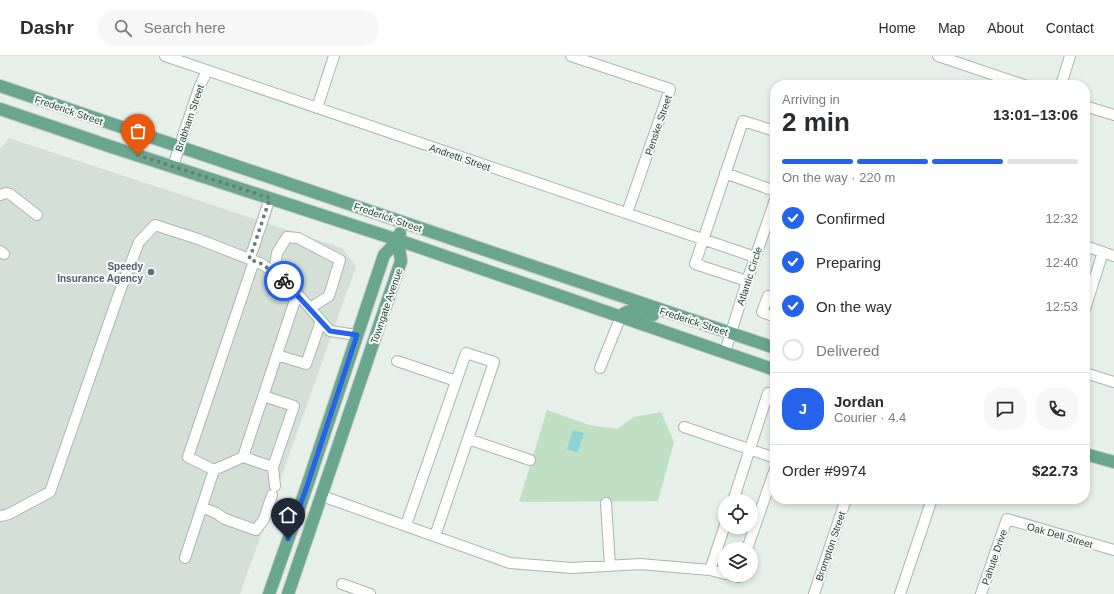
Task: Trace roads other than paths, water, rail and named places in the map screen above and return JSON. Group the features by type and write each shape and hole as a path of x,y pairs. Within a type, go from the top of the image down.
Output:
{"main road":[{"name":"Frederick Street","path":"1,88 180,146 770,346"},
{"name":"Frederick Street","path":"0,109 398,240 770,368"},
{"path":"398,240 404,222"},
{"name":"Towngate Avenue","path":"269,594 384,255 398,240"},
{"name":"Towngate Avenue","path":"288,594 401,261 398,240"},
{"path":"621,316 632,310 670,321 677,321 684,317"},
{"path":"322,496 317,483 336,422 332,408"},
{"path":"1090,455 1114,462"},
{"path":"279,565 296,570"}],"street":[{"name":"Andretti Street","path":"165,56 755,257"},
{"path":"317,108 334,56"},
{"name":"Penske Street","path":"571,56 597,60 670,89 627,214"},
{"path":"938,56 1009,80"},
{"path":"1063,80 1070,56"},
{"name":"Brabham Street","path":"173,166 199,88 207,71"},
{"path":"1090,108 1114,115"},
{"path":"747,281 695,264 743,121 770,129"},
{"path":"726,173 770,189"},
{"path":"0,195 6,193 10,194 37,215"},
{"path":"214,470 188,457 252,260 253,249 270,198"},
{"name":"Atlantic Circle","path":"725,352 770,214"},
{"path":"0,516 9,514 50,492 120,288 139,242 154,225 198,239 262,264 288,283 330,331 357,335"},
{"path":"274,273 277,253 287,237 298,238 340,260 329,296 310,308"},
{"path":"1090,248 1114,256"},
{"path":"1090,293 1103,252"},
{"path":"243,457 297,294"},
{"path":"770,297 768,296 762,312 770,315"},
{"path":"600,368 621,316"},
{"path":"277,355 306,364 321,321"},
{"path":"406,525 466,353 494,362 435,536"},
{"path":"397,361 456,381"},
{"path":"1090,375 1114,382"},
{"path":"735,494 768,393"},
{"path":"202,507 225,519 256,530 264,519 274,490 273,467 294,406 263,396"},
{"path":"684,427 770,456"},
{"path":"468,439 530,460"},
{"path":"185,558 214,470 243,457 273,467"},
{"path":"749,542 770,483"},
{"path":"322,496 510,563 572,568 640,564 710,570 718,572"},
{"path":"606,503 610,566"},
{"name":"Brompton Street","path":"814,594 844,504"},
{"path":"900,594 930,504"},
{"name":"Oak Dell Street","path":"1007,519 1114,550"},
{"name":"Pahute Drive","path":"981,594 1007,519"},
{"path":"710,570 722,534"},
{"path":"342,584 370,594"}],"water":[{"path":"573,430 584,433 578,452 567,449"}],"place":[{"name":"Speedy Insurance Agency","path":"151,272"}]}
